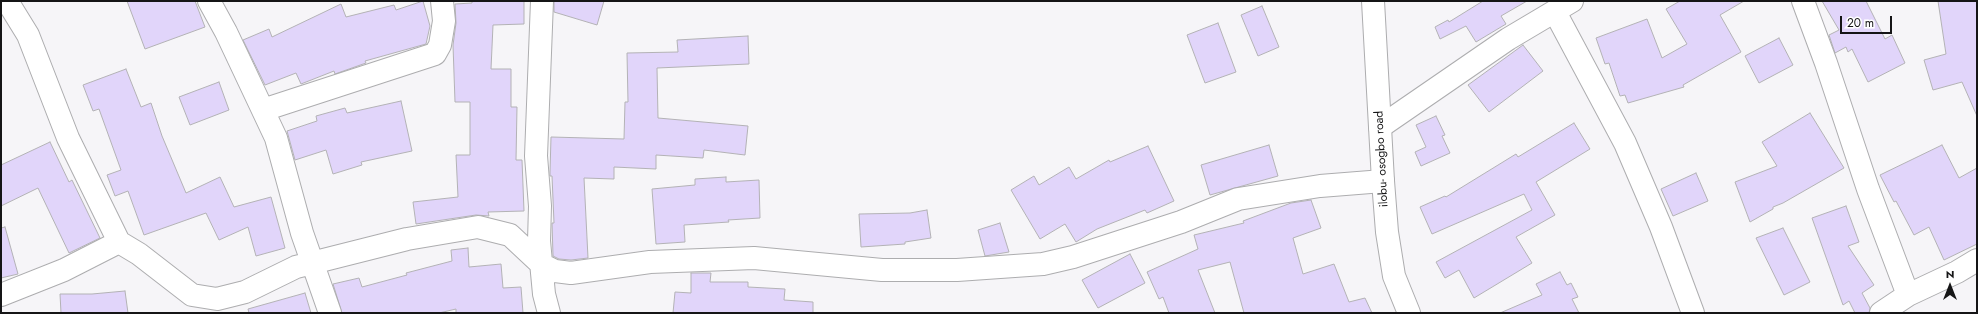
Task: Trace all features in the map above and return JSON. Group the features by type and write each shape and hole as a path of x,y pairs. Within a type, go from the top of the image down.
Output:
{"street":[{"path":"7,1 28,35 68,138 119,242 139,254 192,296 217,300 245,292 296,267 313,262 407,239 478,227 510,235 541,264 555,271 571,273 650,262 754,258 882,270 957,270 1043,264 1073,257 1181,222 1238,199 1320,186 1382,181"},
{"path":"209,1 226,32 276,138 302,233 330,313"},
{"path":"263,110 435,54 440,45 444,21 442,1"},
{"path":"542,1 536,156 541,264 544,294 549,313"},
{"name":"ilobu- osogbo road","path":"1373,1 1382,181 1394,276 1409,313"},
{"path":"1803,1 1826,63 1868,189 1908,295"},
{"path":"1380,127 1508,39 1563,6 1662,226 1693,313"},
{"path":"1,294 64,270 119,242"},
{"path":"1882,313 1908,295 1957,272 1977,260"},
{"path":"1,303 4,313"}],"building":[{"path":"127,1 195,1 205,27 145,49"},
{"path":"423,1 430,26 426,44 365,61 366,63 335,74 334,71 301,84 296,73 265,85 243,40 269,29 272,37 341,4 346,17 394,5 396,10"},
{"path":"472,1 524,1 524,24 493,25 491,69 511,69 511,107 517,107 516,160 522,160 524,211 488,212 489,216 476,215 416,224 413,202 458,197 456,155 470,155 470,102 455,102 453,45 456,23 455,4 472,3"},
{"path":"554,1 604,1 597,25 554,12"},
{"path":"1483,1 1527,1 1501,16 1506,24 1476,42 1466,26 1440,39 1435,27 1448,20 1449,22"},
{"path":"1680,1 1744,1 1720,15 1741,52 1683,85 1684,87 1628,103 1625,95 1620,96 1609,63 1605,64 1596,38 1647,19 1662,58 1687,44 1666,9"},
{"path":"1822,1 1866,1 1885,39 1892,35 1905,63 1868,82 1852,49 1848,52 1846,47 1835,53 1829,35 1839,30"},
{"path":"1938,1 1977,1 1977,116 1962,82 1933,90 1924,60 1946,54"},
{"path":"1262,6 1279,47 1258,56 1241,15"},
{"path":"1218,23 1236,72 1205,83 1187,35"},
{"path":"748,36 749,64 657,68 658,118 748,126 745,155 704,150 703,158 656,155 656,169 614,167 614,179 584,178 588,258 571,260 559,259 553,256 552,223 554,223 552,176 550,176 551,137 624,139 625,102 628,102 627,53 678,52 677,40"},
{"path":"1779,38 1793,65 1759,83 1745,56"},
{"path":"1523,45 1543,71 1489,112 1468,85"},
{"path":"126,69 141,107 151,103 162,136 186,193 220,177 234,207 271,197 285,248 256,256 248,227 219,240 206,213 144,235 128,191 115,196 107,175 121,170 99,109 93,111 83,85"},
{"path":"219,82 229,110 190,125 179,97"},
{"path":"401,101 412,151 361,162 362,165 333,174 326,150 295,160 287,131 317,121 316,116 345,108 347,113"},
{"path":"1810,113 1844,168 1783,203 1773,207 1773,209 1750,222 1735,182 1777,166 1762,142"},
{"path":"1436,116 1445,135 1442,136 1450,153 1421,166 1415,152 1426,147 1416,125"},
{"path":"1574,123 1590,149 1536,182 1555,215 1516,237 1532,263 1474,298 1459,270 1445,278 1436,262 1532,210 1524,194 1432,234 1420,207 1445,196 1446,197 1516,154 1518,157"},
{"path":"50,142 69,182 72,180 100,238 69,253 38,188 1,206 1,165"},
{"path":"1269,145 1278,176 1210,195 1201,165"},
{"path":"1942,145 1959,178 1977,168 1977,244 1944,260 1929,227 1914,235 1880,175"},
{"path":"1148,146 1174,201 1147,213 1145,210 1097,229 1076,242 1065,224 1040,239 1011,190 1034,176 1039,185 1069,167 1076,179 1109,160 1110,162"},
{"path":"1696,173 1708,201 1673,216 1661,189"},
{"path":"726,177 726,182 759,180 760,218 684,225 685,242 656,244 652,189 695,185 695,179"},
{"path":"1311,200 1321,228 1293,238 1303,274 1334,264 1349,302 1365,298 1372,313 1244,313 1230,262 1198,270 1215,313 1169,313 1163,297 1159,299 1147,272 1198,249 1194,235 1244,223 1243,221 1291,203"},
{"path":"1846,206 1859,242 1848,246 1874,285 1862,293 1870,308 1869,313 1855,313 1849,301 1843,305 1812,218"},
{"path":"927,210 931,238 905,242 905,244 861,247 859,214 910,213"},
{"path":"1000,223 1009,252 985,256 978,230"},
{"path":"5,227 18,274 1,278 1,228"},
{"path":"1783,228 1810,282 1784,295 1756,238"},
{"path":"468,248 469,267 501,264 503,288 521,287 523,313 456,313 456,309 439,313 342,313 333,284 359,278 362,287 407,275 406,273 452,261 451,250"},
{"path":"1130,254 1145,283 1098,308 1082,280"},
{"path":"1560,272 1567,285 1571,283 1578,297 1572,299 1579,313 1500,313 1542,295 1536,284"},
{"path":"691,273 711,273 710,282 748,282 748,287 785,289 784,300 813,302 813,313 673,313 675,292 691,293"},
{"path":"125,291 128,313 61,313 60,294 92,294"},
{"path":"305,293 311,313 249,313 248,309"}]}
